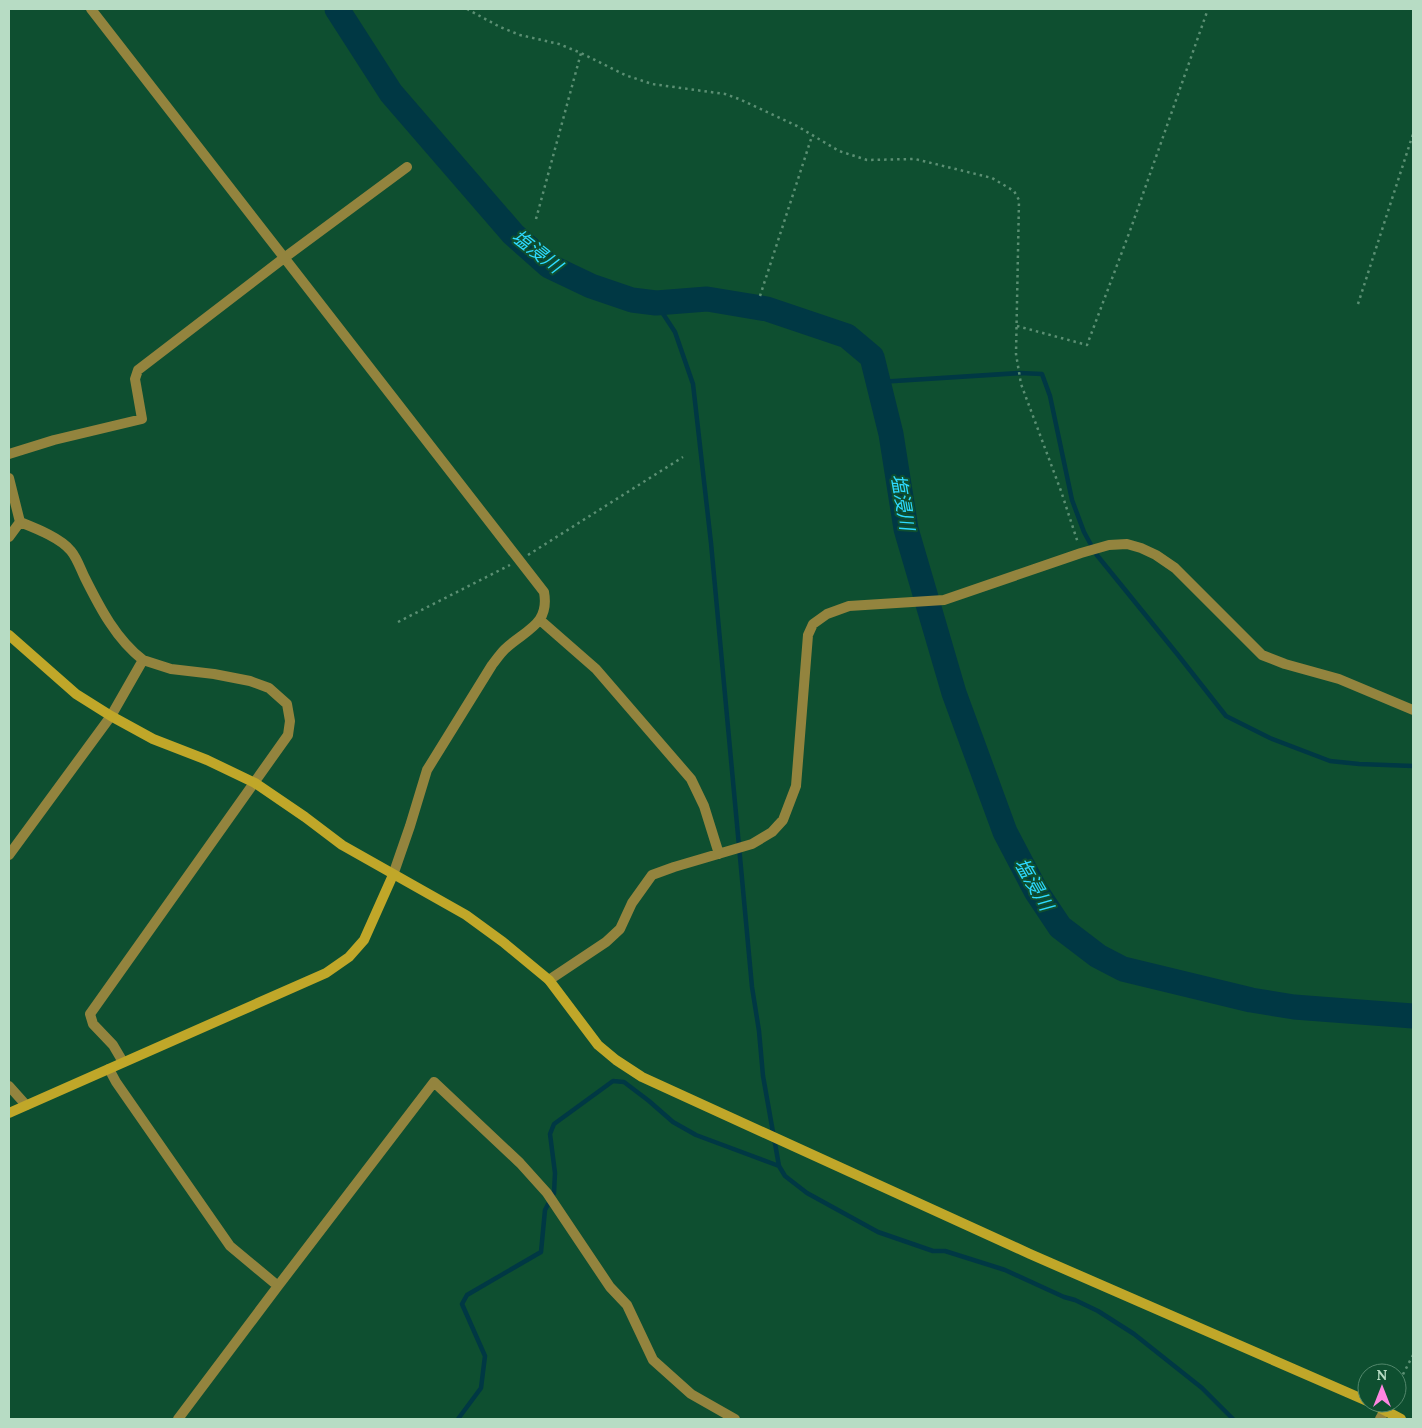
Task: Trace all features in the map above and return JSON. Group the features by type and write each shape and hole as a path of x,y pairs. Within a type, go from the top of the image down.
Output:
{"street":[{"path":"9,1113 326,973 349,957 364,940 393,875 427,770 436,753 504,649 540,620 544,612 545,601 544,592 520,560 91,9"},
{"path":"9,454 54,440 142,419 135,379 138,370 407,167"},
{"path":"9,478 20,522"},
{"path":"9,537 20,522"},
{"path":"20,522 57,540 70,550 114,630 131,651 143,660 170,669 214,674 250,681 270,688 286,704 290,721 288,735 90,1014 93,1024 113,1045 123,1062"},
{"path":"549,980 606,942 620,928 632,903 652,875 674,866 752,844 772,832 782,820 796,786 808,636 813,624 827,614 849,606 944,600 1081,553 1109,545 1127,544 1141,548 1175,568 1262,655 1285,664 1338,679 1413,710"},
{"path":"540,620 596,669 691,779 704,806 719,854"},
{"path":"9,636 76,694 110,716 153,739 207,760 255,783 342,845 466,915 503,942 549,980 598,1045 642,1078 1030,1254 1357,1397"},
{"path":"9,855 110,716 143,660"},
{"path":"109,1069 116,1082 230,1246 278,1286"},
{"path":"178,1419 434,1082 520,1162 548,1193 610,1287 627,1305 653,1360 691,1394 735,1419"},
{"path":"9,1086 26,1105"}],"path":[{"path":"467,9 500,28 559,44 625,75 652,84 725,94 739,99 797,126 839,151 867,160 915,159 992,178 1014,190 1019,200 1016,354 1021,384 1061,491 1081,553"},
{"path":"1017,326 1087,345 1131,228 1208,9"},
{"path":"536,219 581,53"},
{"path":"1358,304 1413,134"},
{"path":"760,296 812,136"},
{"path":"398,622 520,560 682,457"},
{"path":"1407,1367 1413,1355"}],"waterway":[{"name":"塩浸川","path":"337,9 391,93 513,234 549,266 591,286 632,300 656,303 707,299 767,309 847,336 872,357 891,434 906,529 954,693 1005,832 1036,891 1060,927 1098,956 1123,969 1251,1000 1294,1007 1413,1016"},
{"path":"656,303 675,332 693,384 711,543 752,987 759,1031 763,1076 779,1166 785,1176 807,1193 878,1232 933,1251 945,1251 1005,1270 1098,1311 1134,1334 1202,1388 1233,1419"},
{"path":"879,382 1020,373 1042,374 1050,396 1072,500 1084,532 1096,554 1226,716 1270,738 1330,761 1413,766"},
{"path":"458,1419 481,1388 485,1356 462,1304 467,1295 541,1252 545,1210 554,1193 555,1173 550,1134 554,1124 613,1081 624,1082 673,1122 696,1135 779,1166"}]}
